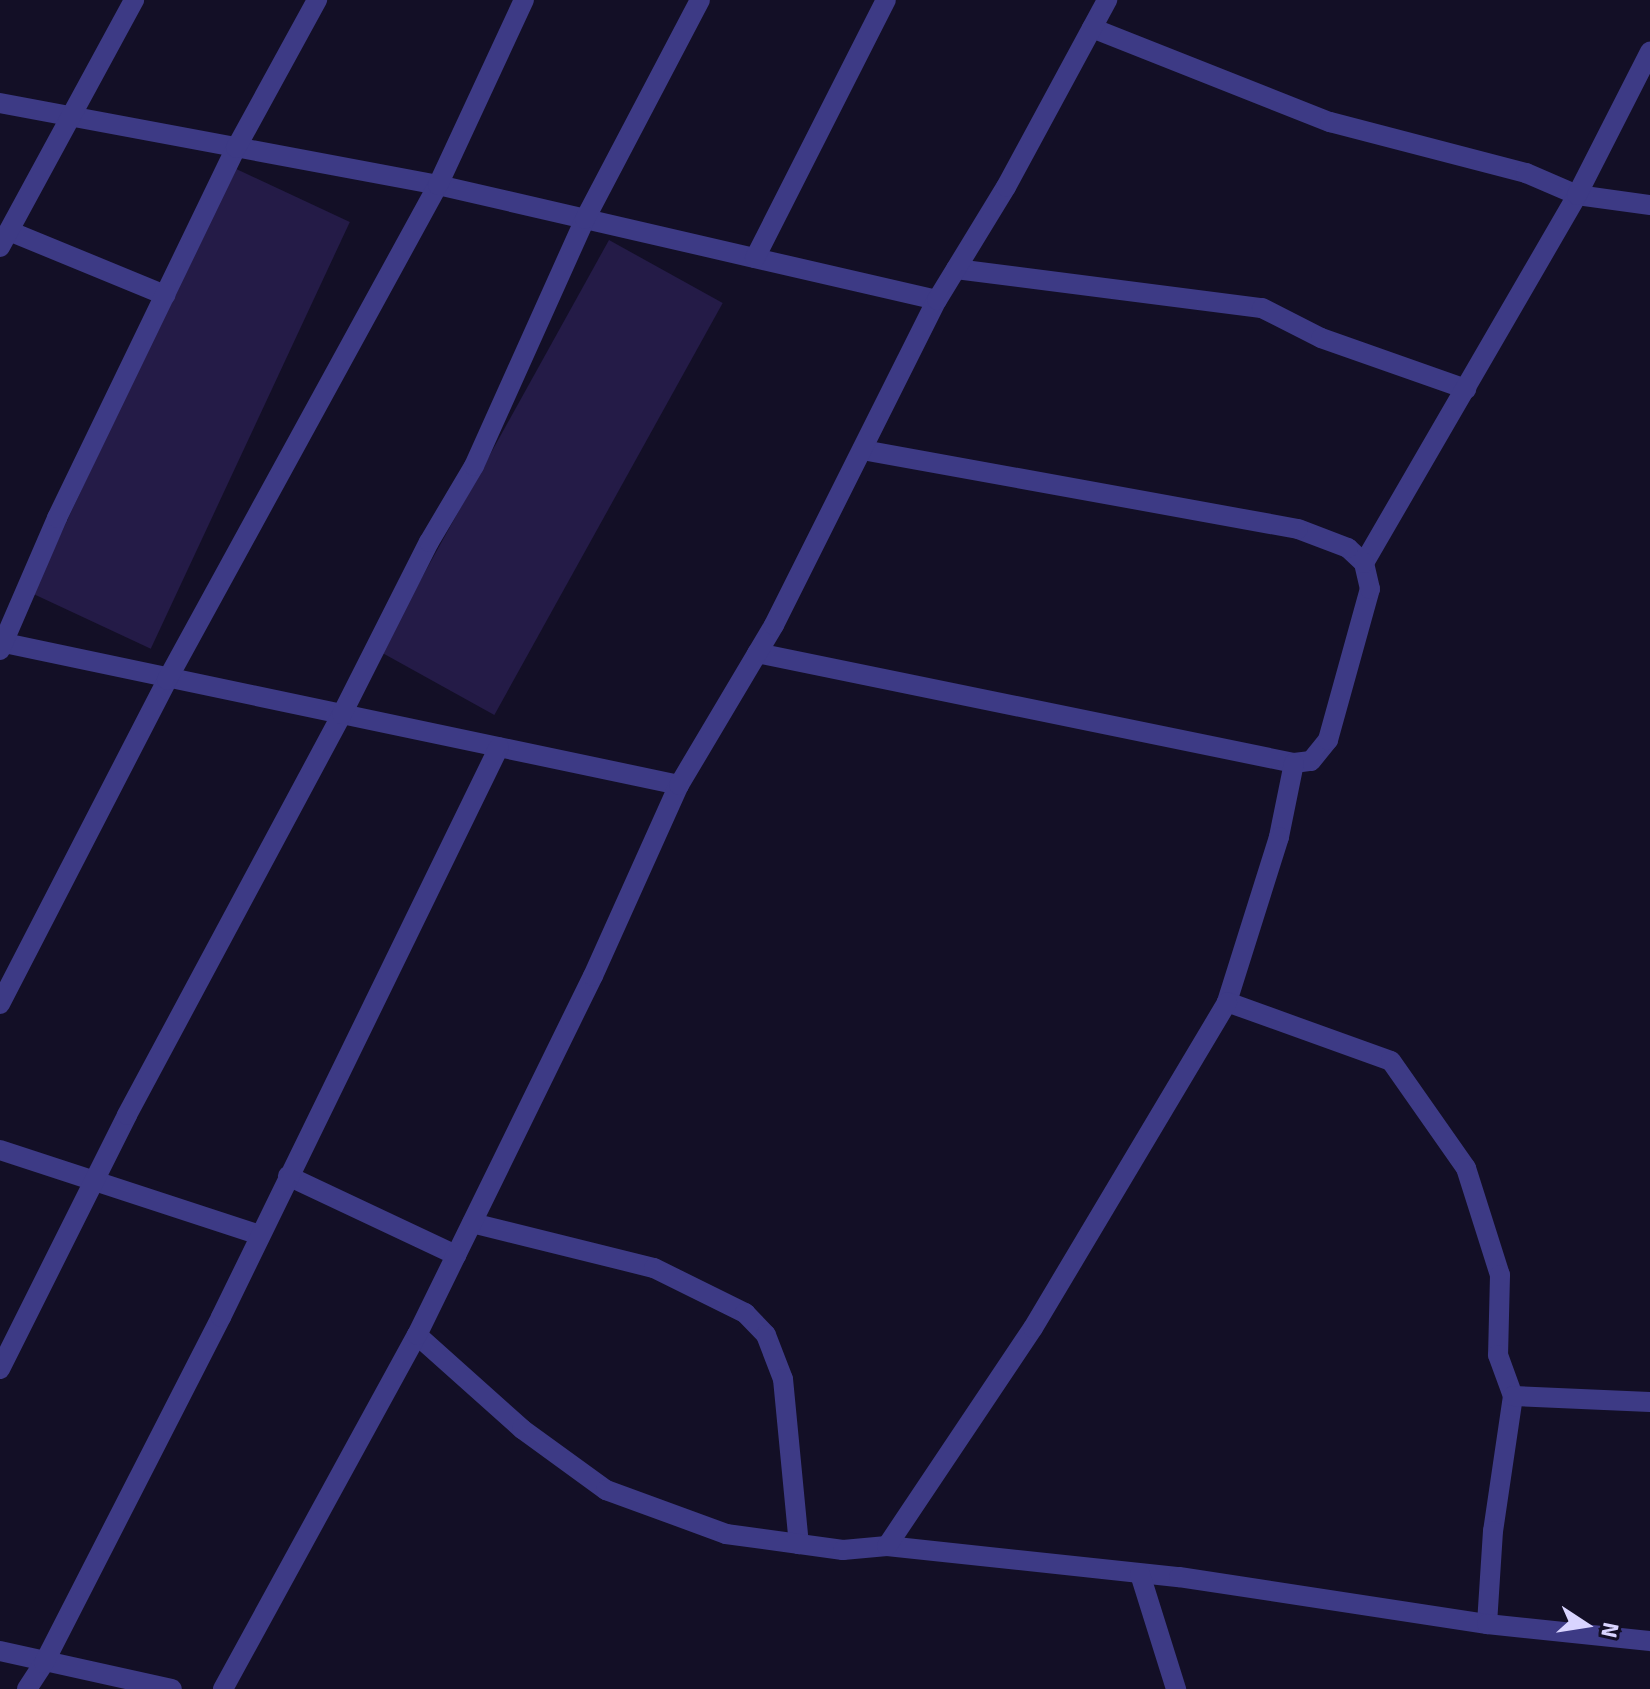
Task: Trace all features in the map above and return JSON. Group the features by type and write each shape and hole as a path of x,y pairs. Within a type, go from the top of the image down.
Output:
{"street":[{"path":"134,0 4,239 165,295"},
{"path":"317,0 236,148 57,518 1,645 679,785"},
{"path":"0,1004 167,680 438,185 524,0"},
{"path":"0,1369 93,1182 342,714 429,542 474,466 585,219 700,0"},
{"path":"755,258 886,0"},
{"path":"223,1689 417,1335 586,990 679,785 757,653 937,300 1006,187 1107,0"},
{"path":"1092,28 1330,122 1526,173 1577,195 1650,205"},
{"path":"1364,563 1577,195 1650,52"},
{"path":"0,103 438,185 937,300"},
{"path":"956,269 1262,308 1321,338 1466,389"},
{"path":"757,653 1294,763 1311,761 1328,740 1370,589 1364,563 1333,539 1298,529 862,450"},
{"path":"27,1689 44,1663 260,1235 499,747"},
{"path":"887,1546 1033,1328 1227,1002 1279,837 1294,763"},
{"path":"1227,1002 1391,1061 1466,1168 1500,1275 1498,1355 1513,1396 1493,1531 1487,1624"},
{"path":"0,1150 260,1235"},
{"path":"288,1176 456,1255"},
{"path":"472,1223 654,1268 745,1313 766,1335 783,1379 799,1544"},
{"path":"417,1335 522,1429 606,1490 726,1534 843,1550 887,1546 1140,1574 1487,1624 1650,1641"},
{"path":"1513,1396 1650,1402"},
{"path":"1140,1574 1176,1689"},
{"path":"0,1651 172,1689"}],"building":[{"path":"232,167 350,222 151,649 33,594"},
{"path":"609,240 723,303 494,715 381,652"}]}
